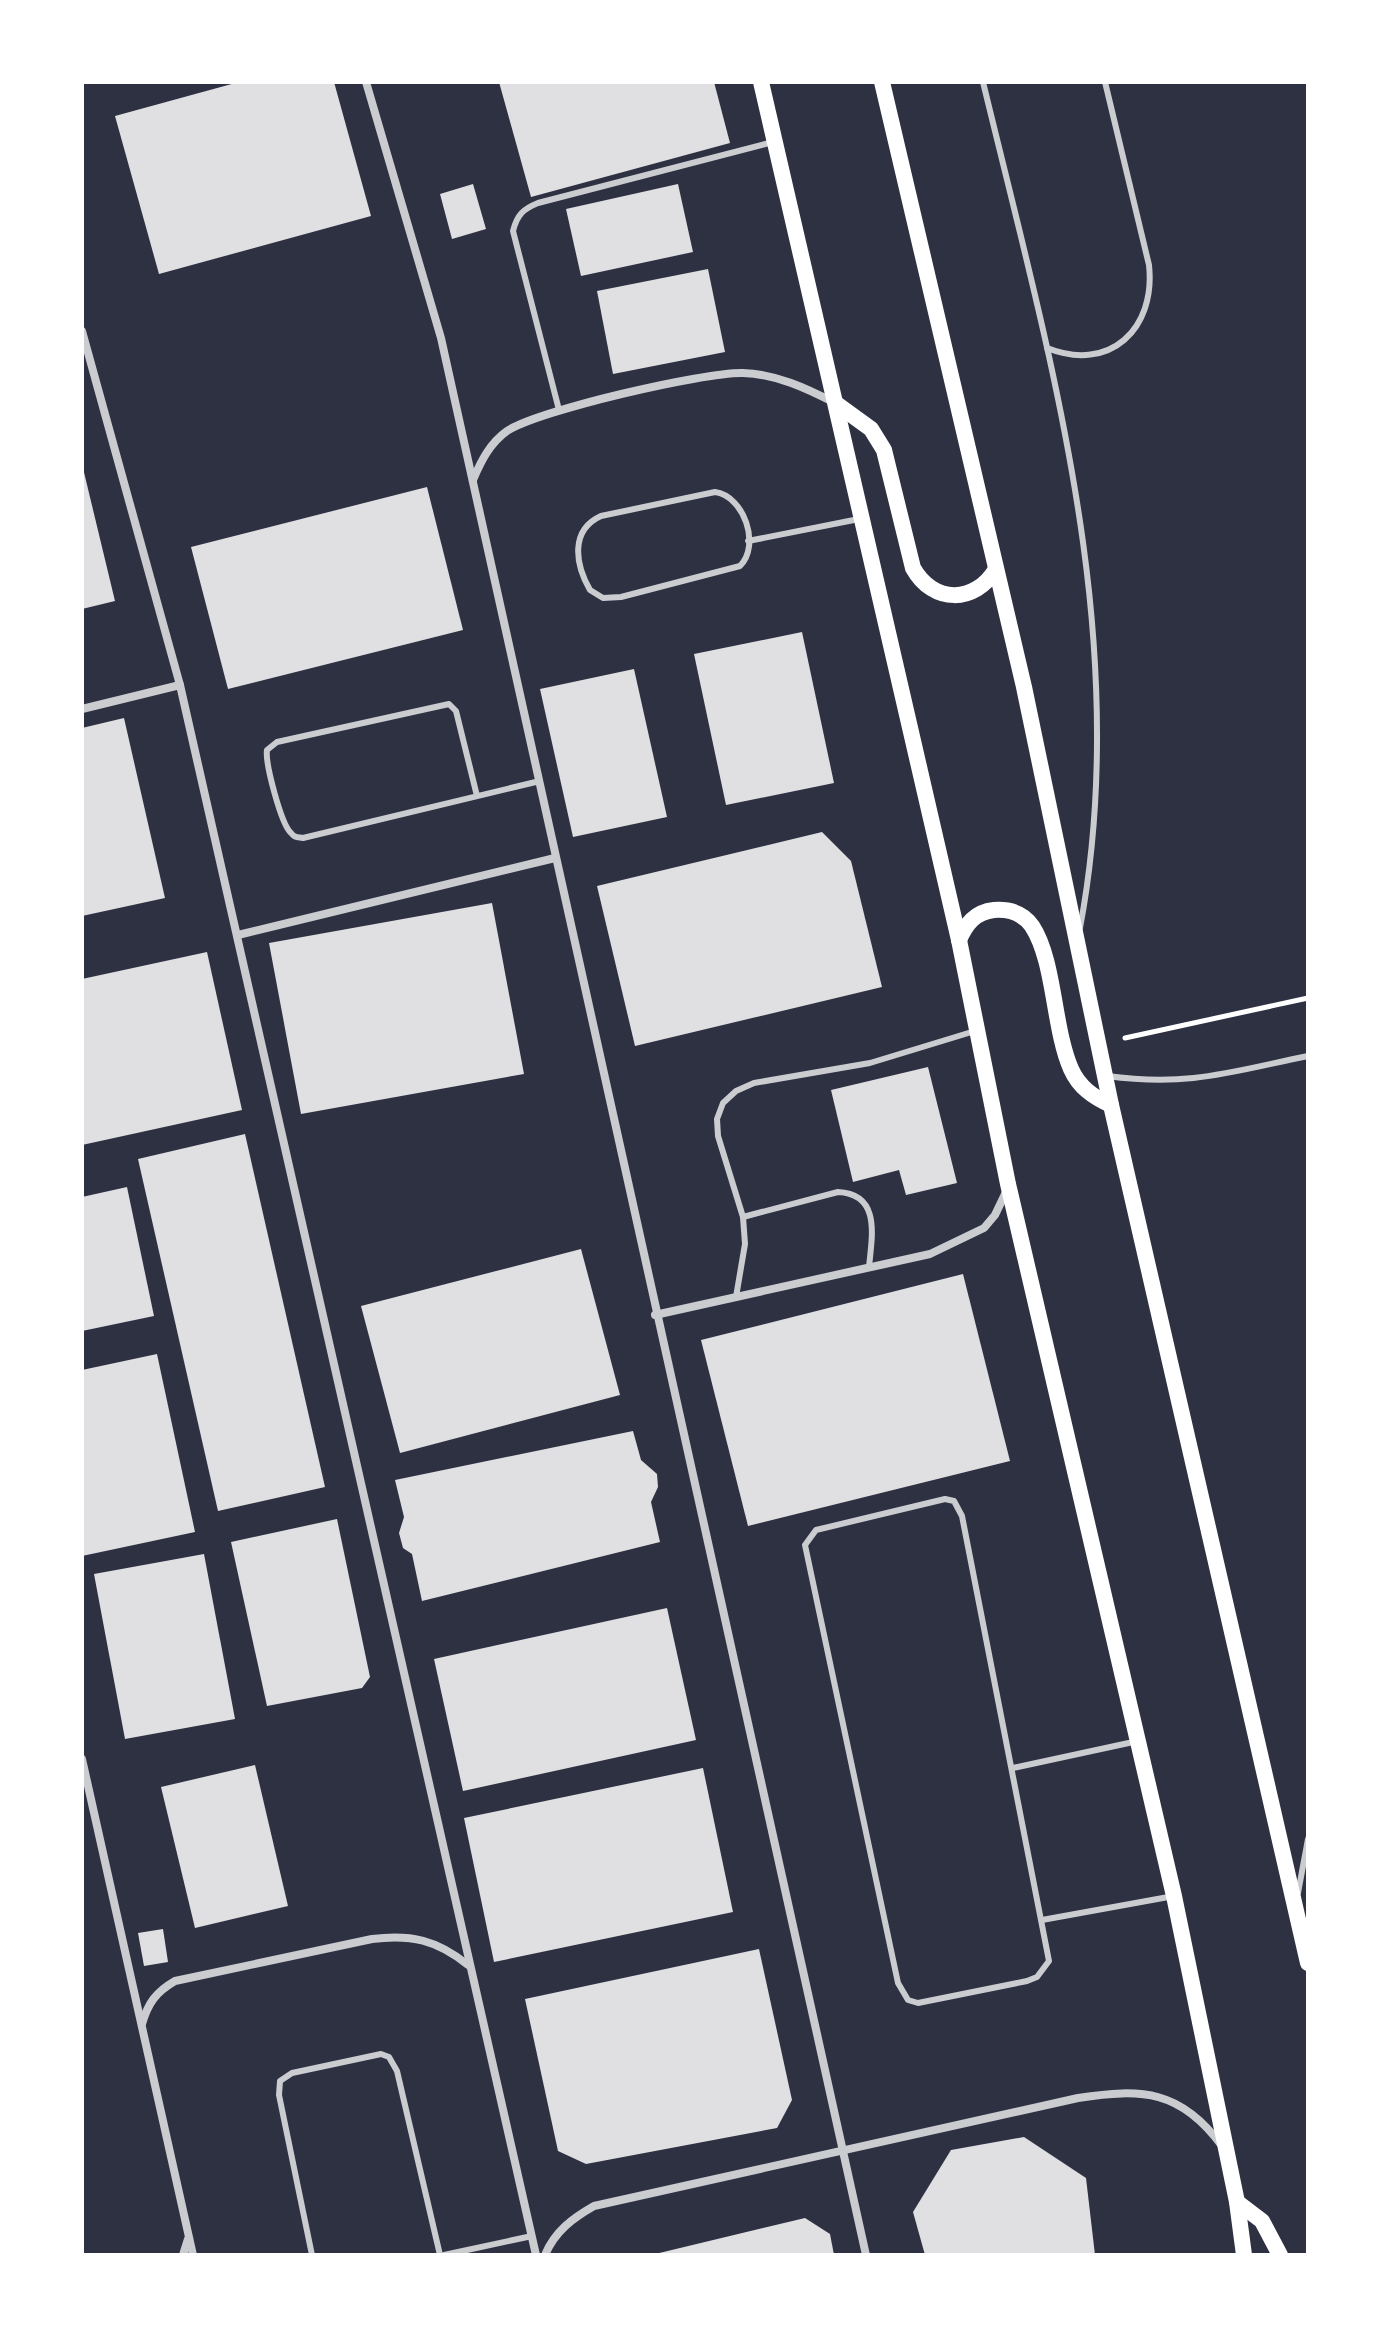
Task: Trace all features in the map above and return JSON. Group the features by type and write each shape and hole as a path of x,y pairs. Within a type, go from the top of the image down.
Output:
{"main road":[{"path":"761,82 959,940 1008,1184 1174,1896 1237,2202 1244,2255"},
{"path":"882,82 996,569 1078,939 1111,1105 1308,1963"},
{"path":"838,405 871,429 884,450 913,568 919,580 941,594 967,595 989,581 996,569"},
{"path":"959,940 976,916 990,910 1019,914 1030,924 1042,951 1072,1072 1096,1099 1111,1105"},
{"path":"1237,2202 1262,2221 1280,2255"}],"street":[{"path":"366,82 429,291 473,481 655,1315 866,2255"},
{"path":"82,331 180,685 536,2255"},
{"path":"473,481 491,446 505,433 559,410 742,373 780,379 838,405"},
{"path":"82,709 180,685"},
{"path":"238,935 555,858"},
{"path":"655,1315 930,1254 970,1238 995,1215 1008,1184"},
{"path":"82,1759 193,2255"},
{"path":"142,2024 147,2006 159,1990 175,1981 372,1939 398,1936 424,1938 448,1949 469,1966"},
{"path":"545,2255 558,2232 594,2206 844,2153 1078,2098 1141,2092 1168,2099 1190,2111 1209,2129 1226,2153"},
{"path":"183,2255 189,2238"}],"lane":[{"path":"983,82 1047,348 1082,522 1098,673 1095,827 1078,939"},
{"path":"1047,348 1070,357 1094,356 1117,346 1135,330 1147,309 1151,284 1149,265 1105,82"},
{"path":"559,410 513,231 516,218 526,208 538,203 777,141"},
{"path":"715,492 728,496 739,506 748,541 745,562 728,572 603,598 586,583 578,544 584,526 601,516 715,492"},
{"path":"748,541 863,518"},
{"path":"477,796 456,711 449,704 277,742 267,750 267,763 286,826 295,837 311,837 540,781"},
{"path":"736,1297 743,1258 743,1217 718,1136 717,1119 723,1103 736,1091 754,1083 907,1054 978,1029"},
{"path":"1106,1076 1174,1082 1207,1079 1308,1056"},
{"path":"743,1217 838,1192 850,1192 860,1198 873,1218 869,1267"},
{"path":"936,1500 954,1501 960,1508 1042,1920 1049,1961 1037,1977 929,2002 908,2000 901,1993 805,1555 809,1536 816,1530 936,1500"},
{"path":"1013,1768 1138,1741"},
{"path":"1295,1905 1308,1839"},
{"path":"1042,1920 1174,1896"},
{"path":"312,2255 279,2095 280,2081 292,2073 381,2054 395,2063 442,2255 532,2236"}],"path":[{"path":"1099,1043 1308,998"}],"building":[{"path":"239,82 334,82 371,216 159,274 115,116"},
{"path":"499,82 714,82 730,143 531,197"},
{"path":"473,184 486,229 452,239 440,194"},
{"path":"678,184 693,252 581,276 566,209"},
{"path":"708,269 725,352 613,374 597,291"},
{"path":"82,464 115,601 82,609"},
{"path":"427,487 463,630 228,689 191,547"},
{"path":"802,632 834,783 726,805 694,654"},
{"path":"634,669 667,817 573,837 540,689"},
{"path":"124,718 165,898 82,916 82,728"},
{"path":"822,832 851,861 882,987 635,1046 597,886"},
{"path":"492,903 524,1074 301,1114 269,943"},
{"path":"207,952 242,1110 82,1145 82,979"},
{"path":"928,1067 957,1183 906,1195 899,1170 853,1182 831,1090"},
{"path":"245,1134 325,1487 218,1511 138,1159"},
{"path":"127,1187 154,1316 82,1331 82,1197"},
{"path":"581,1249 620,1395 400,1453 361,1306"},
{"path":"963,1274 1010,1461 748,1526 701,1340"},
{"path":"157,1354 195,1532 82,1556 82,1370"},
{"path":"633,1431 641,1460 657,1474 658,1487 651,1502 660,1542 422,1601 412,1554 403,1548 399,1533 404,1517 395,1480"},
{"path":"337,1519 370,1677 362,1688 267,1706 231,1542"},
{"path":"204,1554 235,1719 125,1739 94,1574"},
{"path":"667,1608 696,1740 463,1791 434,1659"},
{"path":"255,1765 288,1906 195,1928 161,1787"},
{"path":"703,1768 733,1912 494,1962 464,1818"},
{"path":"163,1929 168,1962 144,1966 138,1933"},
{"path":"759,1949 792,2100 777,2128 586,2164 558,2151 525,1999"},
{"path":"1024,2137 1086,2178 1095,2255 925,2255 913,2212 951,2150"},
{"path":"805,2218 830,2234 834,2255 651,2255"}]}
